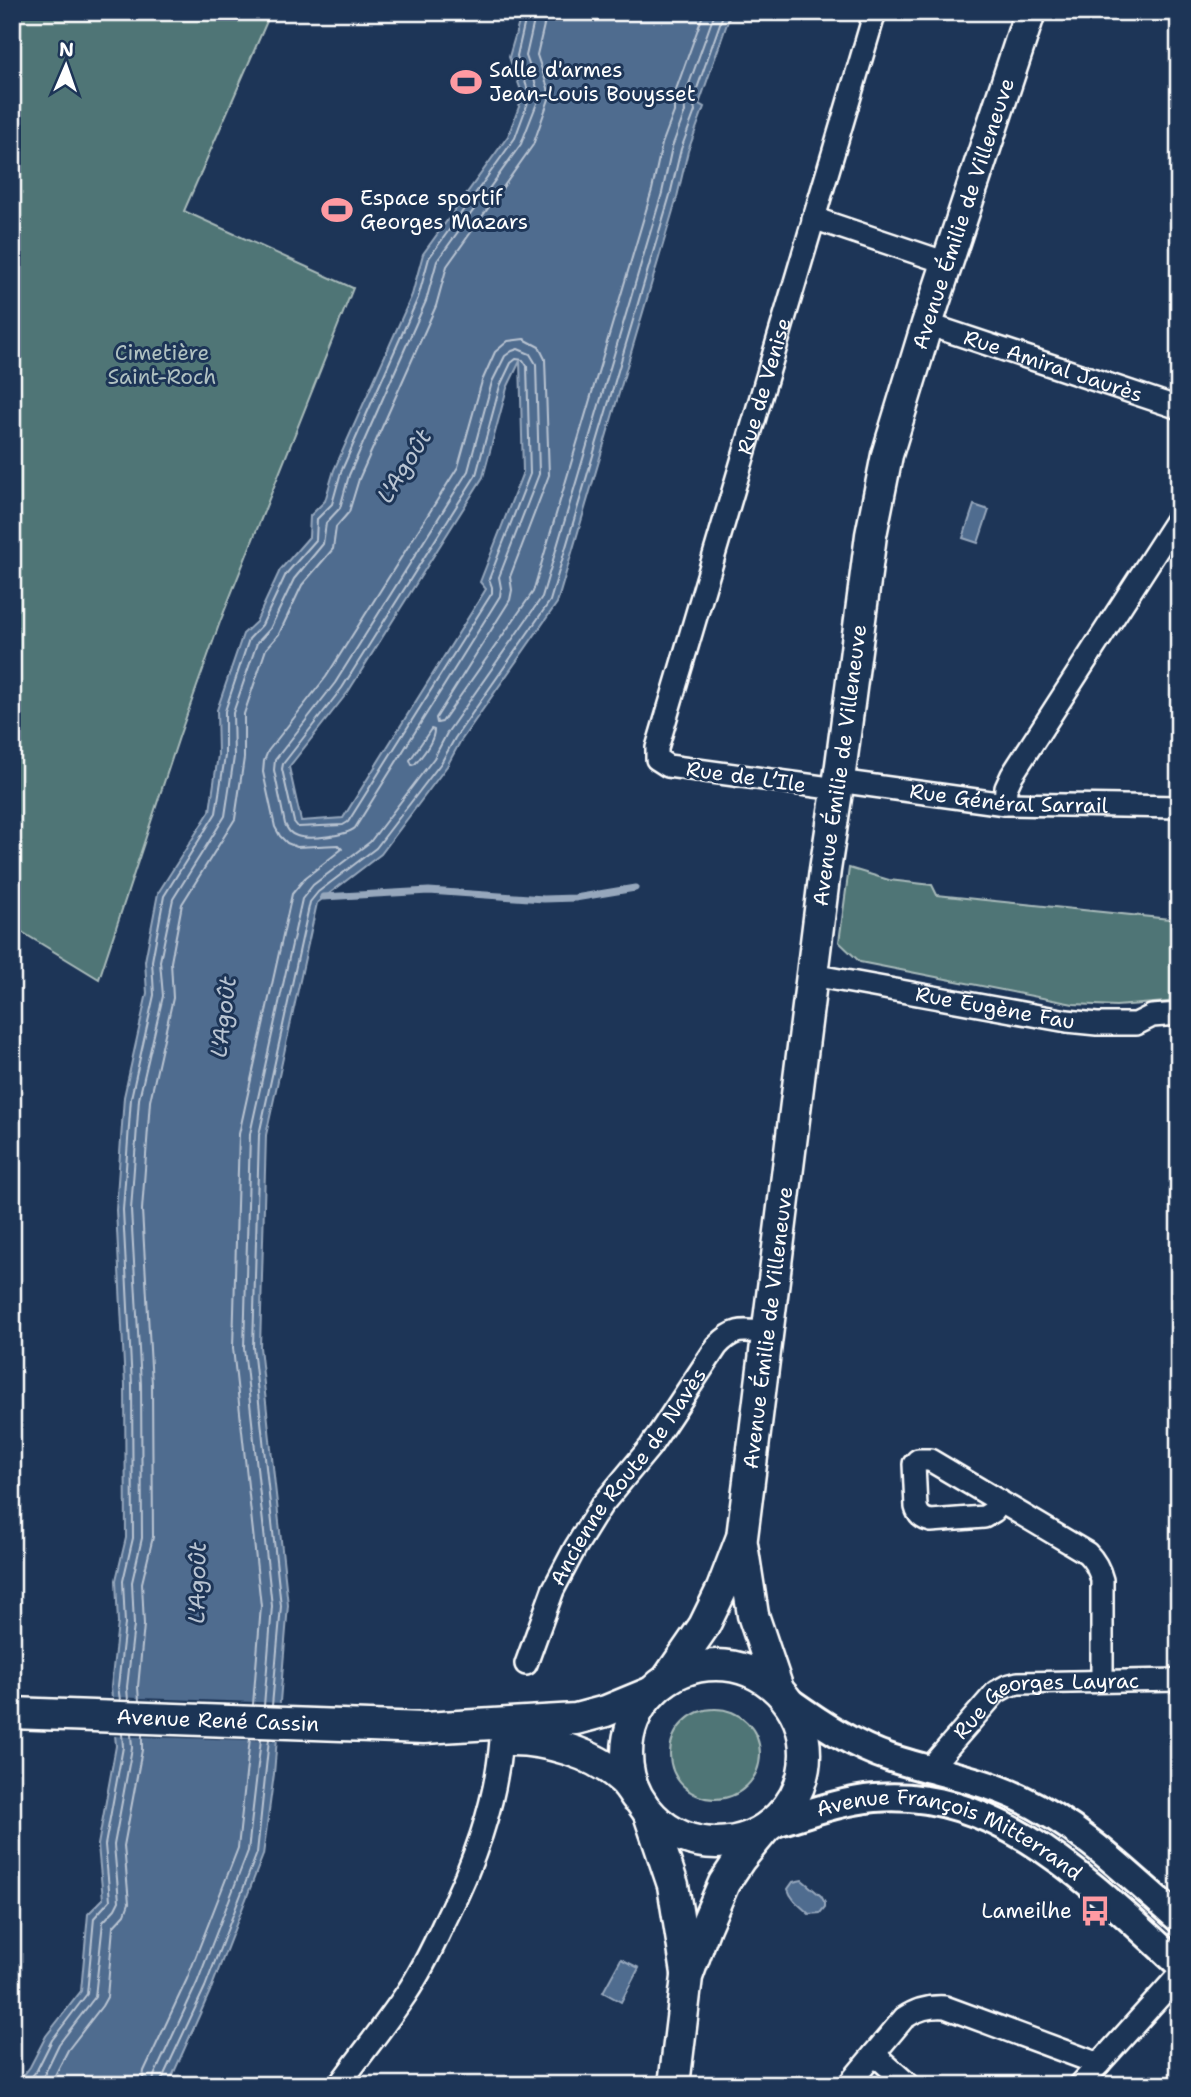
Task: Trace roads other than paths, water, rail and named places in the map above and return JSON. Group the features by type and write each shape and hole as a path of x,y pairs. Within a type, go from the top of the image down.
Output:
{"main road":[{"name":"Avenue Émilie de Villeneuve","path":"660,1685 704,1626 722,1590 742,1537 812,975 876,505 893,431 1030,12"},
{"name":"Avenue Émilie de Villeneuve","path":"742,1537 752,1615 783,1695"},
{"path":"674,2085 687,1977 705,1927 724,1883 740,1858 791,1804 803,1780 806,1753 801,1726 783,1695 753,1673 725,1665 695,1667 660,1685 638,1710 629,1732 626,1754 629,1777 673,1885 687,1977"},
{"name":"Avenue René Cassin","path":"15,1713 424,1728 576,1719 606,1711 660,1685"},
{"name":"Avenue René Cassin","path":"424,1728 500,1740 540,1741 572,1751 623,1779 643,1807"},
{"path":"643,1807 668,1830 691,1840 716,1844 741,1841 768,1827"}],"street":[{"name":"Rue de Venise","path":"657,759 657,748 875,12"},
{"path":"813,218 947,263"},
{"name":"Rue Amiral Jaurès","path":"927,324 1179,408"},
{"path":"1005,804 1006,789 1012,775 1179,516"},
{"name":"Rue de L’Ile","path":"657,759 668,766 837,785"},
{"name":"Rue Général Sarrail","path":"837,785 1005,804 1179,807"},
{"name":"Rue Eugène Fau","path":"812,975 1067,1021 1136,1024 1152,1016 1179,1014"},
{"name":"Ancienne Route de Navès","path":"526,1664 553,1590 575,1548 601,1506 650,1447 717,1346 731,1333 741,1330 767,1333"},
{"path":"1000,1501 1087,1553 1097,1564 1102,1580 1102,1680"},
{"name":"Rue Georges Layrac","path":"930,1768 996,1692 1007,1686 1018,1683 1102,1680 1179,1680"},
{"name":"Avenue François Mitterrand","path":"783,1695 857,1744 889,1757 982,1782 1018,1797 1056,1818 1114,1860 1179,1919"},
{"path":"339,2085 407,1992 463,1884 492,1798 500,1740"},
{"name":"Avenue François Mitterrand","path":"768,1827 824,1808 874,1798 914,1797 955,1807 1013,1830 1066,1864 1179,1964"},
{"path":"1080,2085 1179,1975"},
{"path":"848,2085 904,2018 912,2012 933,2006 945,2007 1099,2064"},
{"path":"874,2054 909,2085"}],"water":[{"name":"L'Agoût","path":"522,12 731,12 699,104 704,107 688,151 677,197 557,603 460,742 447,766 381,854 317,903 266,1135 260,1347 288,1605 274,1774 263,1855 211,1989 166,2085 16,2085 30,2067 46,2036 81,1991 88,1914 103,1899 98,1845 116,1746 111,1687 118,1623 116,1580 126,1538 125,1385 116,1210 124,1097 147,993 145,961 158,893 210,811 218,755 217,710 243,634 256,622 280,570 309,537 310,516 325,501 334,470 412,295 423,254 508,136 523,96 509,57","holes":["520,361 523,472 480,582 486,589 343,818 301,821 289,767 348,692 483,477 507,388"]},
{"path":"974,505 989,510 978,543 963,538"},
{"path":"802,1880 821,1896 825,1903 820,1913 809,1914 789,1893 788,1889 793,1882"},
{"path":"621,1959 639,1968 621,2002 603,1992"}],"waterway":[{"path":"323,897 429,891 544,899 575,898 635,888"}],"place":[{"name":"Salle d'armes Jean-Louis Bouysset","path":"466,82"},
{"name":"Espace sportif Georges Mazars","path":"337,210"},
{"name":"Lameilhe","path":"1095,1911"}],"park label":[{"name":"Cimetière Saint-Roch","path":"162,365"}]}
